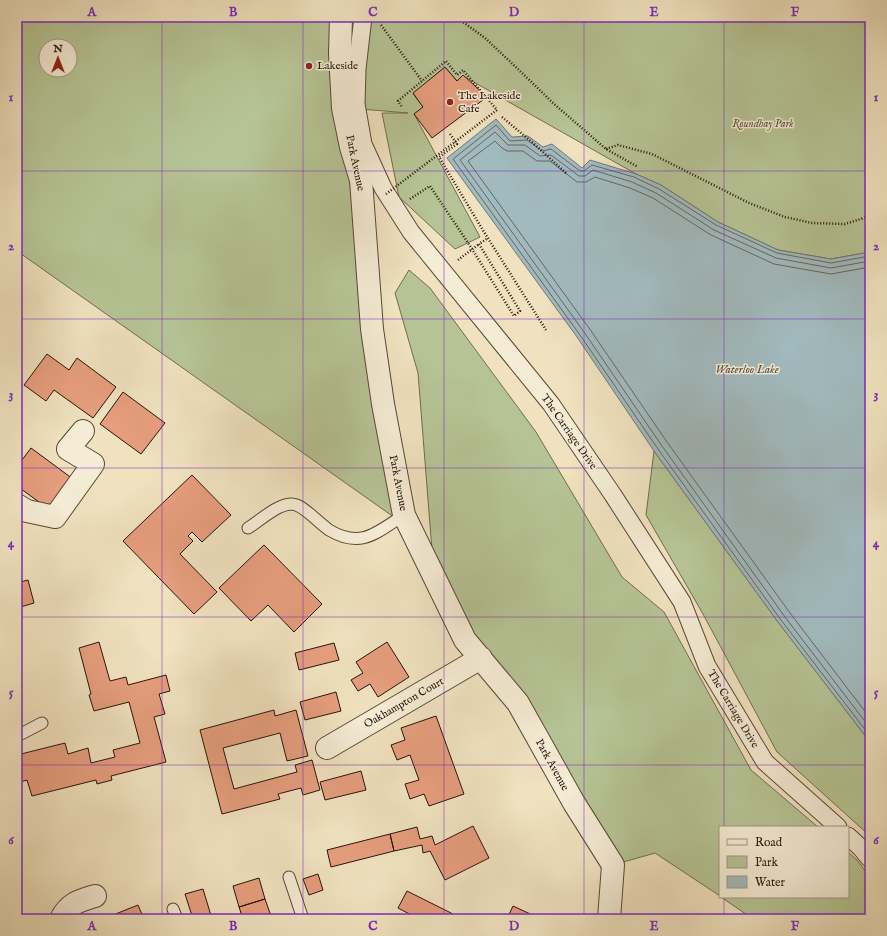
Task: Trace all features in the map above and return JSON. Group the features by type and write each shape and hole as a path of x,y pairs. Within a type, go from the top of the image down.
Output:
{"street":[{"name":"The Carriage Drive","path":"364,17 357,69 356,104 363,144 386,194 411,232 551,404 613,495 682,602 707,666 765,762 837,826"},
{"name":"Park Avenue","path":"341,19 341,66 344,108 351,148 361,180 372,329 383,404 404,515 465,640 518,703 574,803 612,865 608,919"},
{"path":"17,505 27,511 55,517 93,464 68,449 84,431"},
{"name":"Oakhampton Court","path":"327,748 481,658"},
{"path":"849,837 870,858"},
{"path":"61,919 65,910 76,902 95,896"}],"lane":[{"path":"248,528 280,507 290,504 297,504 328,529 348,538 360,539 372,535 404,515"},
{"path":"17,736 42,723"},
{"path":"289,878 303,919"}],"path":[{"path":"456,17 485,38 553,103 606,149 638,168"},
{"path":"380,23 422,81"},
{"path":"386,194 498,110 463,70 457,75 446,61 398,101 402,107"},
{"path":"502,117 534,143 566,173"},
{"path":"450,134 457,144 439,157 546,330"},
{"path":"606,149 618,145 652,154 749,203 785,217 812,223 845,224 870,216"},
{"path":"396,208 430,186 514,316 520,311 479,244"},
{"path":"444,272 488,238"}],"green space":[{"name":"Roundhay Park","path":"17,17 870,17 870,252 831,259 778,250 718,222 661,185 636,174 463,76 457,81 445,67 413,94 423,107 414,114 480,237 455,249 399,197 382,113 408,113 361,109 370,246 394,402 394,468 398,520 17,251"},
{"path":"409,270 430,288 536,432 622,577 664,612 751,770 817,826 719,826 719,895 655,853 613,865 465,640 432,550 418,373 395,293"},
{"path":"654,451 778,622 870,742 870,836 777,752 703,614 646,515"},
{"path":"849,853 857,860 870,877 870,919 753,919 722,898 849,898"}],"water":[{"name":"Waterloo Lake","path":"496,119 512,137 528,136 543,147 552,144 582,168 590,160 636,174 661,185 718,222 778,250 831,259 870,252 870,742 778,622 654,451 577,337 447,158"}],"building":[{"name":"The Lakeside Cafe","path":"445,67 457,81 463,75 487,97 432,138 414,114 423,107 413,93"},
{"path":"47,354 69,370 77,358 116,387 93,418 54,390 46,401 24,385"},
{"path":"123,392 165,423 141,454 100,424"},
{"path":"31,448 73,479 50,510 17,486 17,456 22,460"},
{"path":"192,475 231,515 202,542 192,532 188,536 193,541 180,554 217,592 194,614 123,541"},
{"path":"264,545 322,604 294,632 268,605 251,621 219,588"},
{"path":"28,580 34,603 17,608 17,583"},
{"path":"99,642 110,681 126,677 128,685 166,675 170,691 159,694 165,714 154,717 166,762 111,776 112,780 97,784 96,780 32,796 27,780 17,783 17,755 65,743 68,754 88,748 91,763 115,757 113,750 140,743 129,702 94,711 79,648"},
{"path":"387,642 409,677 378,697 370,684 358,691 351,680 363,673 356,662"},
{"path":"334,643 339,660 299,670 295,653"},
{"path":"336,692 341,711 305,720 300,702"},
{"path":"274,710 275,716 296,710 308,756 287,761 280,733 223,748 234,789 297,772 295,765 312,760 320,790 303,795 301,788 278,794 280,799 222,814 200,730"},
{"path":"436,716 464,794 429,806 424,794 410,799 405,784 419,780 410,755 397,760 391,745 405,740 401,728"},
{"path":"361,771 366,790 325,800 320,782"},
{"path":"473,826 489,858 445,880 430,851 423,853 422,845 394,851 390,834 417,827 420,839 432,836 435,845"},
{"path":"390,834 394,851 331,867 327,850"},
{"path":"318,874 323,890 309,895 303,879"},
{"path":"259,878 265,899 239,907 233,886"},
{"path":"203,889 212,919 193,919 185,894"},
{"path":"407,891 453,914 451,919 419,919 398,908"},
{"path":"265,899 272,919 243,919 239,907"},
{"path":"138,905 144,919 109,919 108,917"},
{"path":"513,906 539,918 507,919"}],"place":[{"name":"Lakeside","path":"309,66"},
{"name":"The Lakeside Cafe","path":"450,102"}]}
